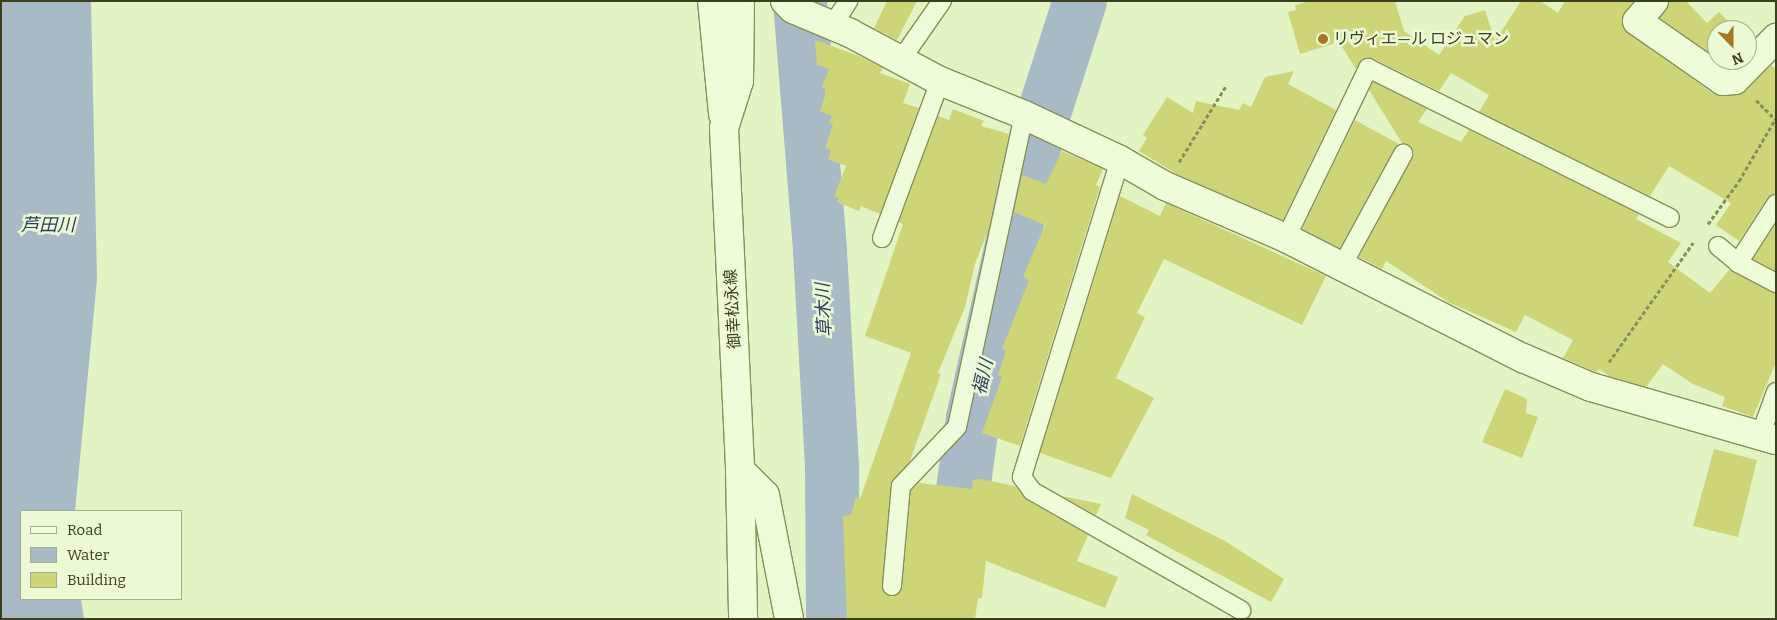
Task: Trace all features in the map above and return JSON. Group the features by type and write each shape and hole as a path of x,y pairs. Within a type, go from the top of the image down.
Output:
{"street":[{"path":"712,1 724,128"},
{"name":"御幸松永線","path":"740,1 739,81 724,128 740,470 744,619"},
{"path":"1654,1 1637,21 1722,81 1735,80 1776,38"},
{"path":"805,13 940,82 1024,115 1120,160 1165,186 1286,238 1523,358 1591,387 1768,438"},
{"path":"740,470 765,495 789,619"}],"lane":[{"path":"805,13 848,1"},
{"path":"900,60 942,1"},
{"path":"1286,238 1368,68 1670,218"},
{"path":"882,238 940,82"},
{"path":"892,586 901,486 957,427 1024,115"},
{"path":"1342,266 1403,154"},
{"path":"1120,160 1022,477 1032,491 1241,610"},
{"path":"1738,263 1776,204"},
{"path":"1718,246 1738,263 1776,283"},
{"path":"1768,438 1776,392"}],"path":[{"path":"1165,186 1226,86"},
{"path":"1705,227 1739,181 1776,118"},
{"path":"1591,387 1700,234"}],"water":[{"name":"芦田川","path":"1,1 91,1 97,279 75,510 20,510 20,600 81,600 84,619 1,619"}],"building":[{"path":"887,1 917,1 897,40 874,28"},
{"path":"1310,1 1395,1 1404,31 1439,55 1465,16 1485,10 1495,41 1521,1 1540,1 1558,13 1565,1 1633,1 1622,18 1628,33 1714,94 1737,95 1746,91 1771,65 1776,69 1776,193 1767,198 1739,241 1716,225 1731,203 1669,166 1650,196 1479,112 1489,95 1451,73 1439,91 1372,58 1362,59 1356,69 1339,42 1300,54 1288,12 1296,10 1295,5"},
{"path":"1669,1 1686,1 1707,23 1707,51 1660,18"},
{"path":"1719,12 1727,20 1710,20"},
{"path":"815,40 859,56 883,68 880,73 910,84 903,103 919,108 880,214 861,206 859,211 837,202 839,198 834,196 846,166 828,159 831,150 825,148 833,124 829,123 832,116 820,111 825,96 825,89 822,87 829,69 817,65"},
{"path":"1294,71 1288,84 1336,110 1283,220 1178,175 1139,151 1147,138 1143,135 1167,97 1193,113 1196,101 1239,110 1243,103 1251,107 1265,77"},
{"path":"1373,82 1427,109 1418,122 1461,142 1469,130 1639,214 1636,219 1681,243 1668,262 1710,293 1729,270 1776,294 1776,362 1753,417 1722,406 1725,397 1693,384 1663,364 1646,387 1609,376 1599,369 1596,372 1563,358 1573,340 1525,315 1516,332 1450,303 1386,261 1382,269 1359,257 1414,154 1412,148 1402,143 1369,90"},
{"path":"953,109 984,121 981,126 1009,134 989,228 975,264 965,307 938,373 941,374 910,461 891,484 882,590 892,597 900,592 902,587 911,491 919,483 972,489 973,480 980,479 1015,486 1027,500 1088,535 1077,561 1118,577 1105,608 986,561 982,598 978,598 975,619 847,619 843,516 851,515 856,497 860,499 911,353 865,336 903,224 899,222 938,116 949,120"},
{"path":"1355,120 1399,144 1394,149 1340,248 1302,229"},
{"path":"1062,151 1103,169 1096,185 1100,187 1020,446 982,433 1002,377 998,375 1006,351 1002,349 1029,280 1023,277 1045,225 1014,212 1022,175 1046,184"},
{"path":"1120,196 1160,216 1166,203 1326,276 1302,325 1164,259 1137,313 1145,317 1116,378 1154,398 1111,478 1040,453"},
{"path":"1776,224 1776,271 1753,259"},
{"path":"1505,389 1527,399 1526,413 1538,417 1522,458 1482,442"},
{"path":"1714,449 1757,460 1738,537 1693,526"},
{"path":"1132,494 1225,541 1284,579 1271,602 1146,535 1149,530 1125,518"},
{"path":"1062,496 1101,504 1096,515"}],"waterway":[{"name":"草木川","path":"800,1 820,251 832,469 833,619"},
{"name":"福川","path":"1045,110 1080,1"},
{"name":"福川","path":"953,562 973,418 1036,138"}],"place":[{"name":"リヴィエ―ル ロジュマン","path":"1323,39"}]}
